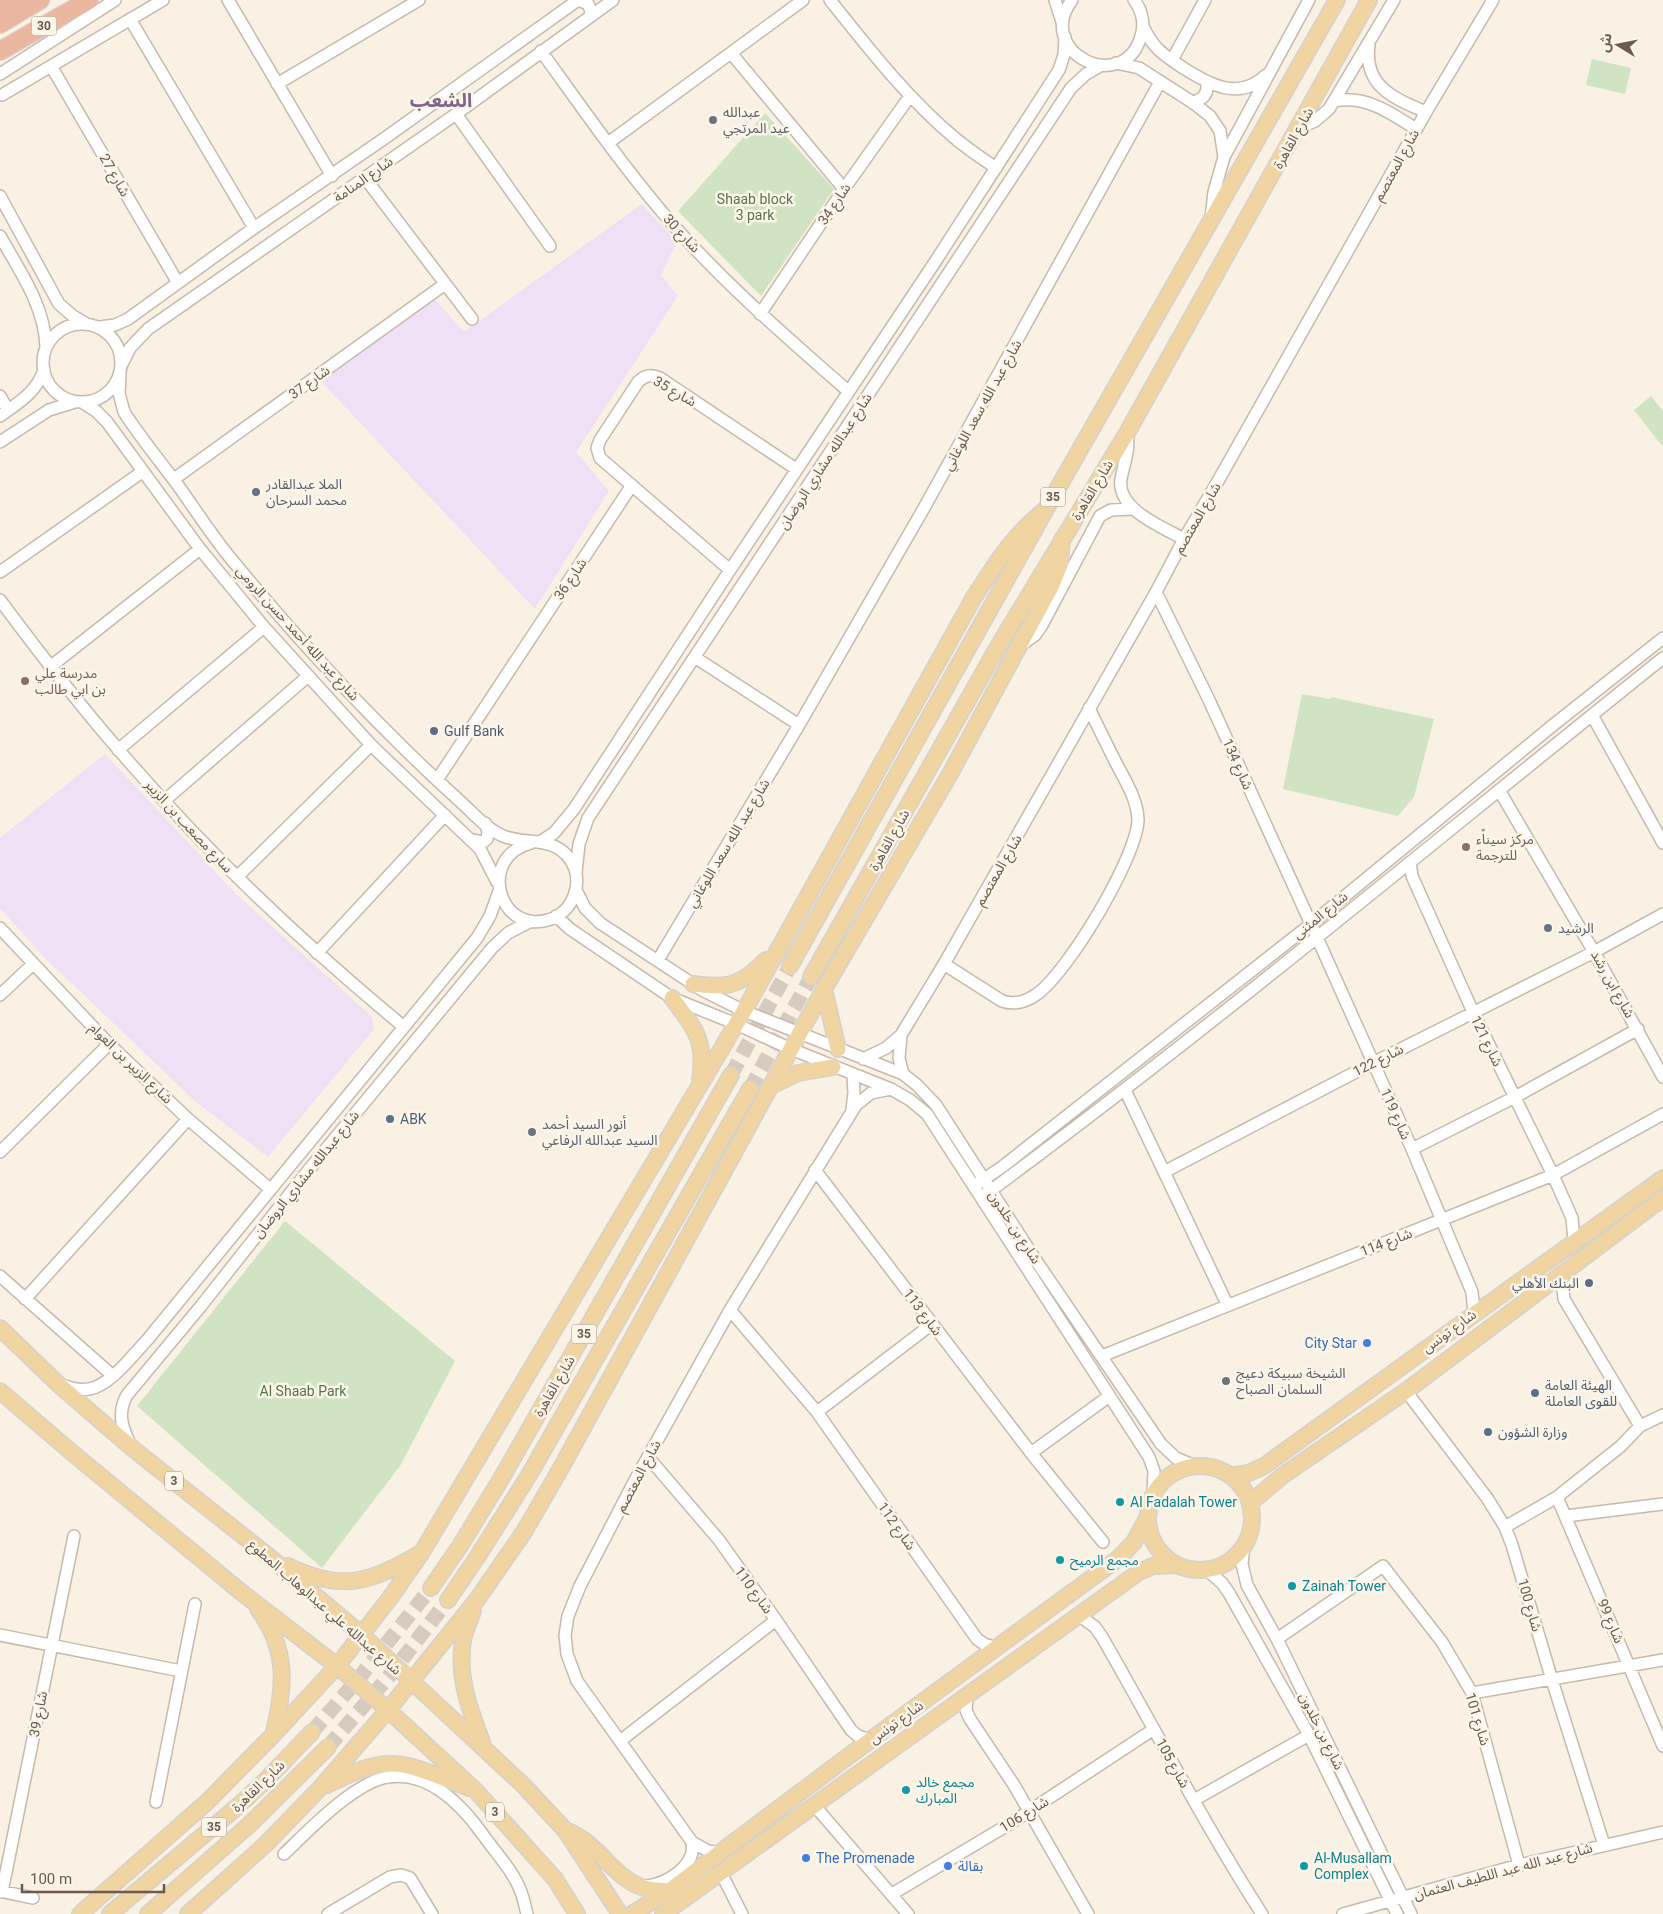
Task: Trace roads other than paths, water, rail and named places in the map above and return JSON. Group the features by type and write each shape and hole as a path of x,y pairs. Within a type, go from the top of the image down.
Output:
{"highway":[{"path":"0,8 14,0"},
{"name":"30","path":"0,24 40,0"},
{"name":"30","path":"0,51 88,0"}],"main road":[{"path":"1320,29 1328,0"},
{"name":"شارع القاهرة","path":"790,966 1046,509 1337,0"},
{"name":"شارع القاهرة","path":"811,977 994,654 1127,433 1369,4"},
{"path":"80,1914 207,1802 274,1734 337,1666 362,1635 422,1552 480,1458 740,1017 989,573 1016,536 1046,509"},
{"path":"188,1914 266,1844 321,1787 388,1710 476,1601 524,1532 824,989 950,774 1056,575 1062,555 1062,539"},
{"path":"693,984 714,986 740,982 756,970 778,948"},
{"path":"824,989 838,1049"},
{"path":"672,998 690,1021 700,1041 701,1065 699,1085"},
{"path":"771,1086 798,1073 833,1067"},
{"name":"شارع القاهرة","path":"430,1588 460,1546 511,1462 731,1075"},
{"name":"شارع القاهرة","path":"448,1600 529,1475 750,1089"},
{"name":"شارع تونس","path":"1230,1476 1249,1473 1264,1466 1663,1178"},
{"name":"شارع تونس","path":"1250,1503 1282,1476 1406,1391 1663,1198"},
{"name":"شارع عبدالله علي عبدالوهاب المطوع","path":"0,1328 58,1384 132,1448 267,1555 362,1635 523,1785 566,1830 620,1914"},
{"name":"3","path":"0,1391 241,1592 337,1666 388,1710 476,1791 555,1879 577,1914"},
{"path":"1318,1426 1310,1435 1311,1444 1319,1448 1326,1447"},
{"path":"1195,1466 1214,1468 1230,1476 1242,1488 1250,1503 1252,1526 1244,1546 1231,1560 1222,1566 1207,1570 1194,1570 1175,1565 1167,1560 1155,1545 1148,1527 1147,1518 1153,1494 1159,1485 1171,1475 1185,1468 1195,1466"},
{"name":"شارع تونس","path":"632,1914 669,1890 1119,1558 1139,1534 1147,1518"},
{"path":"267,1555 310,1576 352,1582 373,1578 422,1552"},
{"name":"شارع تونس","path":"664,1914 677,1908 809,1808 1146,1568 1161,1564 1175,1565"},
{"path":"1107,1567 1114,1568 1119,1572 1120,1577 1118,1584 1109,1594"},
{"path":"241,1592 264,1618 278,1649 283,1683 282,1701 274,1734"},
{"path":"476,1601 463,1639 463,1688 484,1749"},
{"name":"شارع القاهرة","path":"110,1914 238,1806 312,1732"},
{"name":"شارع القاهرة","path":"148,1914 249,1825 328,1747"},
{"path":"321,1787 356,1771 374,1766 394,1764 418,1770 476,1791"},
{"path":"809,1808 798,1807 798,1801 818,1779"},
{"path":"566,1830 590,1843 632,1883 650,1890 669,1890"},
{"path":"555,1879 573,1892 587,1914"}],"street":[{"path":"0,74 115,0"},
{"path":"2,95 163,0"},
{"path":"228,0 332,176"},
{"path":"277,84 419,0"},
{"path":"578,0 588,4 591,10 590,16"},
{"name":"شارع المنامة","path":"100,327 119,324 139,311 254,228 386,138 578,0"},
{"path":"607,0 612,0"},
{"name":"شارع المنامة","path":"120,371 130,348 148,329 456,114 612,0"},
{"path":"608,143 803,0"},
{"path":"830,0 910,96 956,140 996,168"},
{"path":"1055,0 1068,44 1078,57 1100,66 1124,60 1136,49 1143,26"},
{"path":"1064,33 1064,15 1072,0"},
{"path":"1172,60 1205,0"},
{"path":"1211,219 1214,192 1224,157 1309,0"},
{"path":"1298,129 1323,116 1335,101 1394,0"},
{"name":"شارع المعتصم","path":"863,1059 886,1048 902,1035 1156,592 1416,129 1493,0"},
{"path":"1138,3 1143,26 1153,46 1207,83 1227,88 1242,88 1255,83 1272,68"},
{"path":"130,19 254,228"},
{"name":"شارع عبدالله مشاري الروضان","path":"535,842 554,833 574,809 796,469 935,262 1051,83 1062,62 1064,33"},
{"path":"1369,42 1369,68 1376,81 1395,98 1426,112"},
{"name":"شارع 30","path":"541,51 608,143 663,213 760,314 848,391"},
{"path":"731,53 844,189"},
{"path":"1116,63 1139,68 1192,102 1217,124 1222,138 1224,157"},
{"name":"شارع 27","path":"51,66 178,283"},
{"name":"شارع عبدالله مشاري الروضان","path":"576,873 579,844 588,818 696,658 1066,96 1079,80 1091,70 1100,66"},
{"path":"1051,83 1058,80 1065,82 1068,88 1066,96"},
{"name":"شارع عبد الله سعد اللوغاني","path":"658,960 799,725 992,388 1160,82"},
{"path":"1192,102 1204,96 1207,83"},
{"name":"شارع 34","path":"760,314 844,189 910,96"},
{"path":"1335,101 1355,100 1367,102 1389,112 1416,129"},
{"path":"456,114 550,246"},
{"path":"412,119 411,127 416,134 424,136"},
{"path":"386,138 394,141 397,149 395,157"},
{"path":"365,178 472,319"},
{"path":"0,196 63,308 73,316 100,327 112,337 122,358 120,371 111,389 105,395 90,401 78,402 49,410 0,442"},
{"path":"1,242 36,302 44,324 46,346 43,362 50,385 55,392 78,402"},
{"path":"935,262 933,271 935,274 943,276 949,272"},
{"name":"شارع 37","path":"174,479 445,284"},
{"path":"915,292 923,287 929,289 931,297 926,306"},
{"path":"36,302 41,306 47,306 52,302 54,295"},
{"path":"139,311 139,322 148,329"},
{"path":"46,346 50,339 63,328 87,323"},
{"path":"0,396 4,413 35,389 44,370"},
{"name":"شارع عبد الله أحمد حسن الرومي","path":"120,371 119,393 122,406 133,425 231,558 289,624 377,721 437,780 485,823 504,836 535,842"},
{"name":"شارع 35","path":"632,486 600,458 598,445 638,382 649,376 660,378 796,469"},
{"name":"شارع عبد الله أحمد حسن الرومي","path":"78,402 101,416 200,549 307,677 371,745 472,840 487,860 499,888"},
{"path":"117,436 118,430 122,425 128,423 133,425"},
{"path":"1127,433 1128,451 1121,484 1124,495 1132,509 1184,540"},
{"path":"0,572 142,472"},
{"path":"632,486 730,570"},
{"name":"شارع 36","path":"437,780 632,486"},
{"path":"1019,646 1030,640 1042,625 1100,516 1111,510 1132,509"},
{"path":"50,667 200,549"},
{"name":"شارع 134","path":"1156,592 1209,700 1317,938"},
{"name":"سارع مصعب بن الزبير","path":"0,600 50,667 118,750 164,801 237,877 317,953 404,1027"},
{"name":"شارع عبد الله أحمد حسن الرومي","path":"118,750 264,627"},
{"name":"شارع المثنى","path":"974,1186 1310,924 1552,726 1663,638"},
{"path":"696,658 799,725"},
{"name":"شارع المثنى","path":"981,1198 1125,1090 1663,659"},
{"name":"شارع عبد الله أحمد حسن الرومي","path":"164,801 307,677"},
{"path":"648,694 650,702 655,707 662,707"},
{"path":"944,964 1006,1002 1017,1003 1032,997 1044,989 1069,959 1086,935 1108,897 1131,848 1138,819 1132,793 1089,708"},
{"path":"1592,715 1663,843"},
{"path":"634,716 642,716 647,722 648,729"},
{"path":"237,877 371,745"},
{"name":"شارع ابن رشد","path":"1499,790 1594,952 1663,1077"},
{"path":"574,809 574,814 578,818 583,820 588,818"},
{"path":"317,953 445,815"},
{"path":"472,840 481,842 487,839 488,831 485,823"},
{"path":"535,842 556,846 563,851 569,858 576,873 576,890 569,905 548,920 532,921 517,915 502,898 499,888 500,869 504,861 516,849 535,842"},
{"name":"شارع 121","path":"1410,862 1412,876 1473,1012 1553,1175 1572,1218 1574,1241"},
{"name":"شارع عبدالله مشاري الروضان","path":"58,1384 79,1390 87,1390 101,1385 113,1376 148,1339 477,938 490,916 499,888"},
{"path":"576,890 585,908 600,923 791,1050"},
{"name":"شارع 122","path":"1164,1172 1373,1062 1594,952 1663,914"},
{"path":"556,916 570,929 672,998 799,1034"},
{"name":"شارع عبدالله مشاري الروضان","path":"132,1448 122,1426 121,1407 127,1395 364,1102 488,953 508,933 532,921"},
{"path":"589,941 590,929 600,923"},
{"name":"شارع الزبير بن العوام","path":"0,928 109,1044 188,1119 270,1189"},
{"path":"477,938 485,938 488,941 490,945 488,953"},
{"name":"شارع 119","path":"1317,938 1442,1220 1472,1292 1474,1313"},
{"path":"0,995 33,964"},
{"path":"1412,1149 1515,1097 1638,1029"},
{"name":"شارع بن خلدون","path":"799,1034 903,1074 930,1098 992,1190 1037,1262 1161,1444 1176,1458 1195,1466"},
{"name":"شارع المعتصم","path":"902,1035 899,1058 903,1074"},
{"path":"0,1152 109,1044"},
{"name":"شارع بن خلدون","path":"791,1050 892,1089 910,1100 927,1114 1151,1462 1155,1477 1153,1494"},
{"name":"شارع المعتصم","path":"852,1111 854,1093 853,1074"},
{"path":"350,1091 357,1088 363,1091 365,1096 364,1102"},
{"name":"شارع المعتصم","path":"692,1842 577,1680 569,1662 565,1634 571,1606 648,1457 730,1310 815,1170 852,1111 866,1096 878,1090 892,1089"},
{"path":"1125,1090 1227,1304"},
{"name":"شارع 114","path":"1102,1356 1227,1304 1553,1175 1663,1114"},
{"path":"25,1299 188,1119"},
{"name":"شارع 113","path":"815,1170 1031,1453 1102,1542"},
{"path":"1572,1218 1592,1228"},
{"path":"1561,1274 1564,1299"},
{"path":"0,1276 113,1376"},
{"path":"1542,1289 1557,1294 1564,1299 1640,1426"},
{"path":"1472,1292 1491,1301"},
{"name":"شارع 112","path":"730,1310 816,1412 977,1639"},
{"path":"816,1412 932,1324"},
{"path":"148,1339 150,1350 160,1356"},
{"name":"شارع 100","path":"1406,1391 1487,1498 1505,1527 1604,1845"},
{"path":"1031,1453 1108,1397"},
{"path":"1505,1527 1557,1497 1621,1446 1640,1426 1663,1415"},
{"name":"شارع 110","path":"648,1457 719,1540 776,1620 850,1730 858,1736 870,1740"},
{"name":"شارع 99","path":"1557,1497 1663,1746"},
{"path":"1566,1516 1663,1504"},
{"name":"شارع 39","path":"1,1891 74,1536"},
{"name":"شارع بن خلدون","path":"1244,1546 1242,1564 1247,1585 1277,1639 1411,1914"},
{"name":"شارع 101","path":"1277,1639 1383,1566 1442,1642 1472,1693 1519,1865"},
{"name":"شارع بن خلدون","path":"1207,1570 1222,1583 1229,1593 1309,1735 1397,1914"},
{"path":"156,1802 195,1604"},
{"name":"شارع 105","path":"1080,1616 1095,1627 1124,1674 1194,1800 1262,1914"},
{"path":"620,1741 776,1620"},
{"path":"0,1635 182,1671"},
{"path":"977,1639 984,1644 997,1648"},
{"path":"975,1664 977,1639"},
{"path":"1472,1693 1663,1660"},
{"path":"967,1696 966,1710 970,1718 1014,1785 1088,1914"},
{"path":"945,1712 955,1712 970,1718"},
{"name":"شارع 106","path":"892,1894 1028,1812 1154,1729"},
{"path":"850,1730 850,1755"},
{"path":"1194,1800 1309,1735"},
{"path":"284,1854 322,1818 364,1787 382,1778 396,1776 409,1778 431,1784 448,1796 470,1818 505,1864 521,1892 527,1914"},
{"path":"809,1808 892,1894 908,1914"},
{"name":"شارع عبد الله عبد اللطيف العثمان","path":"1343,1914 1519,1865 1663,1832"},
{"path":"632,1883 654,1885 667,1879 689,1862 692,1854 692,1842 708,1851 720,1852"},
{"path":"721,1873 742,1914"},
{"path":"328,1914 390,1877 398,1875 410,1878 432,1914"},
{"path":"1,1891 33,1898"}],"tunnel":[{"path":"731,1075 790,966"},
{"path":"750,1089 811,977"},
{"path":"312,1732 359,1678 431,1588"},
{"path":"328,1747 390,1675 448,1600"}],"place":[{"name":"عبدالله عيد المرتجي","path":"713,120"},
{"name":"الملا عبدالقادر محمد السرحان","path":"256,492"},
{"name":"مدرسة علي بن ابي طالب","path":"25,681"},
{"name":"Gulf Bank","path":"434,731"},
{"name":"مركز سيناًء للترجمة","path":"1466,847"},
{"name":"الرشيد","path":"1548,928"},
{"name":"ABK","path":"390,1119"},
{"name":"أنور السيد أحمد السيد عبدالله الرفاعي","path":"532,1132"},
{"name":"البنك الأهلي","path":"1589,1283"},
{"name":"City Star","path":"1367,1343"},
{"name":"الشيخة سبيكة دعيج السلمان الصباح","path":"1226,1381"},
{"name":"الهيئة العامة للقوى العاملة","path":"1535,1393"},
{"name":"وزارة الشؤون","path":"1488,1432"},
{"name":"Al Fadalah Tower","path":"1120,1502"},
{"name":"مجمع الرميح","path":"1060,1560"},
{"name":"Zainah Tower","path":"1292,1586"},
{"name":"مجمع خالد المبارك","path":"906,1790"},
{"name":"The Promenade","path":"806,1858"},
{"name":"بقالة","path":"948,1866"},
{"name":"Al-Musallam Complex","path":"1304,1866"}],"district":[{"name":"الشعب","path":"441,100"}],"park label":[{"name":"Shaab block 3 park","path":"755,207"},
{"name":"Al Shaab Park","path":"303,1391"}]}
